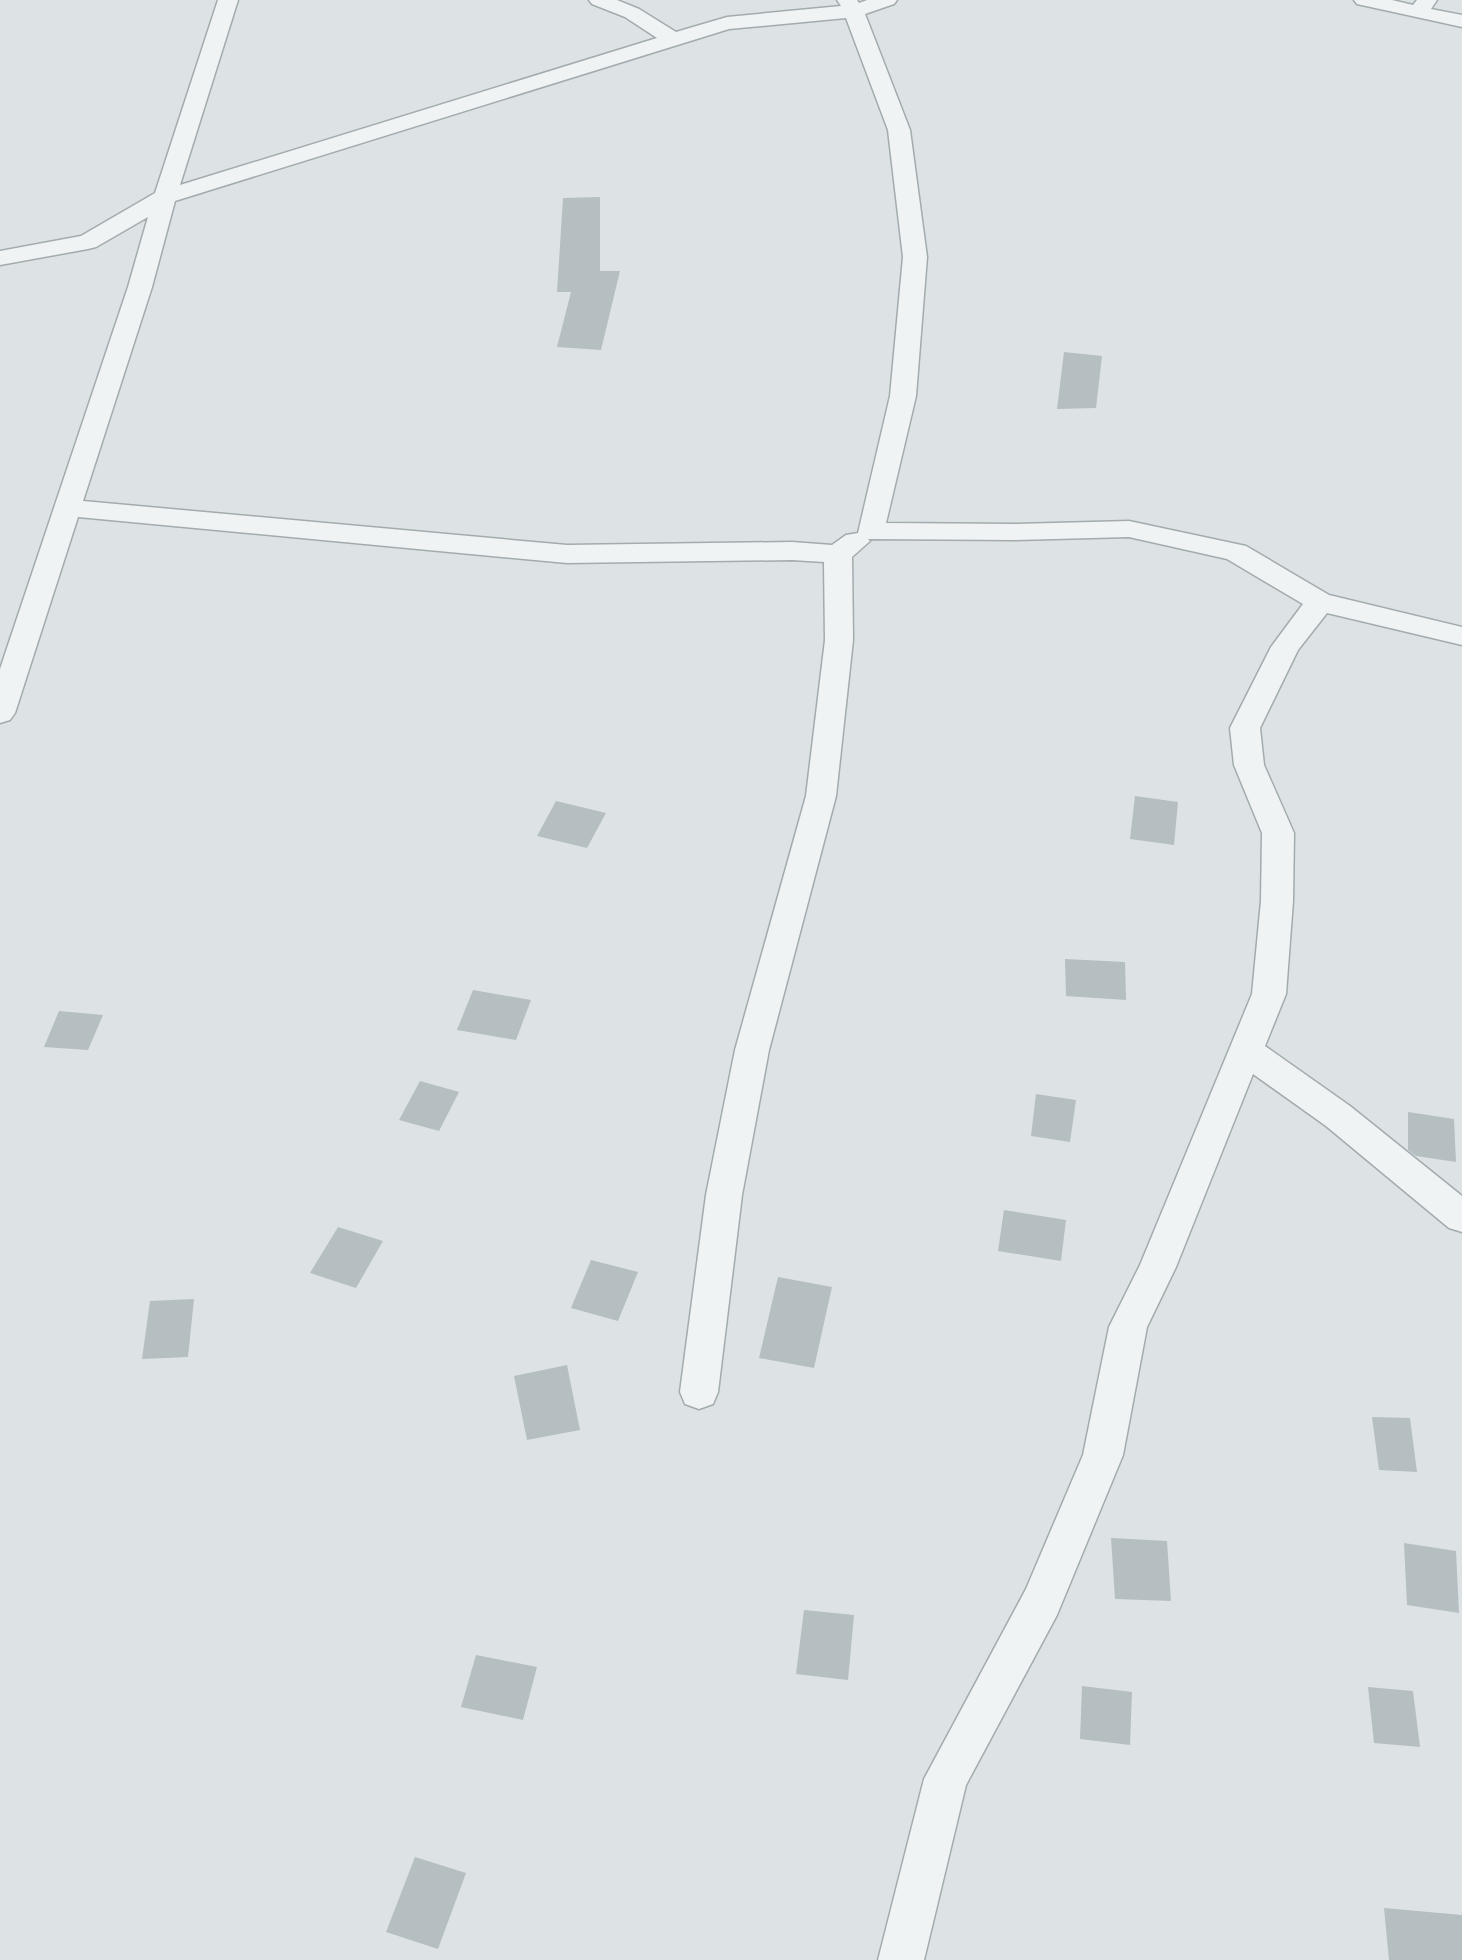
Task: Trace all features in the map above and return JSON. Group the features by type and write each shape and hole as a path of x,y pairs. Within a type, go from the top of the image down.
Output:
{"street":[{"path":"0,713 140,287 165,197 228,0"},
{"path":"599,0 632,13 673,39"},
{"path":"0,258 88,242 165,197 727,23 887,0"},
{"path":"1364,0 1423,6 1462,21"},
{"path":"850,5 899,130 915,257 903,396 870,531"},
{"path":"67,508 567,554 792,551 838,554 870,531 1015,532 1129,529 1236,552 1320,602 1462,636"},
{"path":"699,1392 724,1195 752,1050 821,796 839,640 838,554"},
{"path":"901,1960 946,1779 1042,1601 1102,1455 1128,1328 1158,1267 1269,994 1277,901 1278,834 1249,765 1245,728 1285,647 1320,602"},
{"path":"1246,1051 1338,1116 1462,1217"}],"building":[{"path":"600,197 600,271 620,271 601,350 557,347 571,292 557,292 563,198"},
{"path":"1064,352 1102,356 1096,408 1057,409"},
{"path":"1135,796 1178,802 1174,845 1130,839"},
{"path":"556,801 606,813 587,848 537,836"},
{"path":"1065,959 1125,962 1126,1000 1066,996"},
{"path":"473,990 531,1000 516,1040 457,1030"},
{"path":"59,1011 103,1015 88,1050 44,1047"},
{"path":"420,1081 459,1092 439,1131 399,1120"},
{"path":"1036,1094 1076,1100 1070,1142 1031,1136"},
{"path":"1408,1112 1454,1119 1456,1162 1416,1156 1408,1150"},
{"path":"1004,1210 1066,1220 1061,1261 998,1251"},
{"path":"338,1227 383,1241 356,1288 310,1273"},
{"path":"591,1260 638,1272 618,1321 571,1308"},
{"path":"778,1277 832,1287 814,1368 759,1358"},
{"path":"194,1299 188,1357 142,1359 150,1301"},
{"path":"567,1365 580,1430 527,1440 514,1376"},
{"path":"1372,1417 1410,1418 1417,1472 1379,1470"},
{"path":"1111,1538 1167,1541 1171,1601 1115,1599"},
{"path":"1404,1543 1456,1551 1459,1613 1407,1605"},
{"path":"804,1610 854,1615 848,1680 796,1674"},
{"path":"476,1655 537,1667 523,1720 461,1707"},
{"path":"1082,1686 1132,1692 1130,1745 1080,1739"},
{"path":"1368,1687 1413,1691 1420,1747 1374,1743"},
{"path":"415,1857 466,1873 438,1949 386,1932"},
{"path":"1384,1908 1462,1915 1462,1960 1389,1960"}]}
